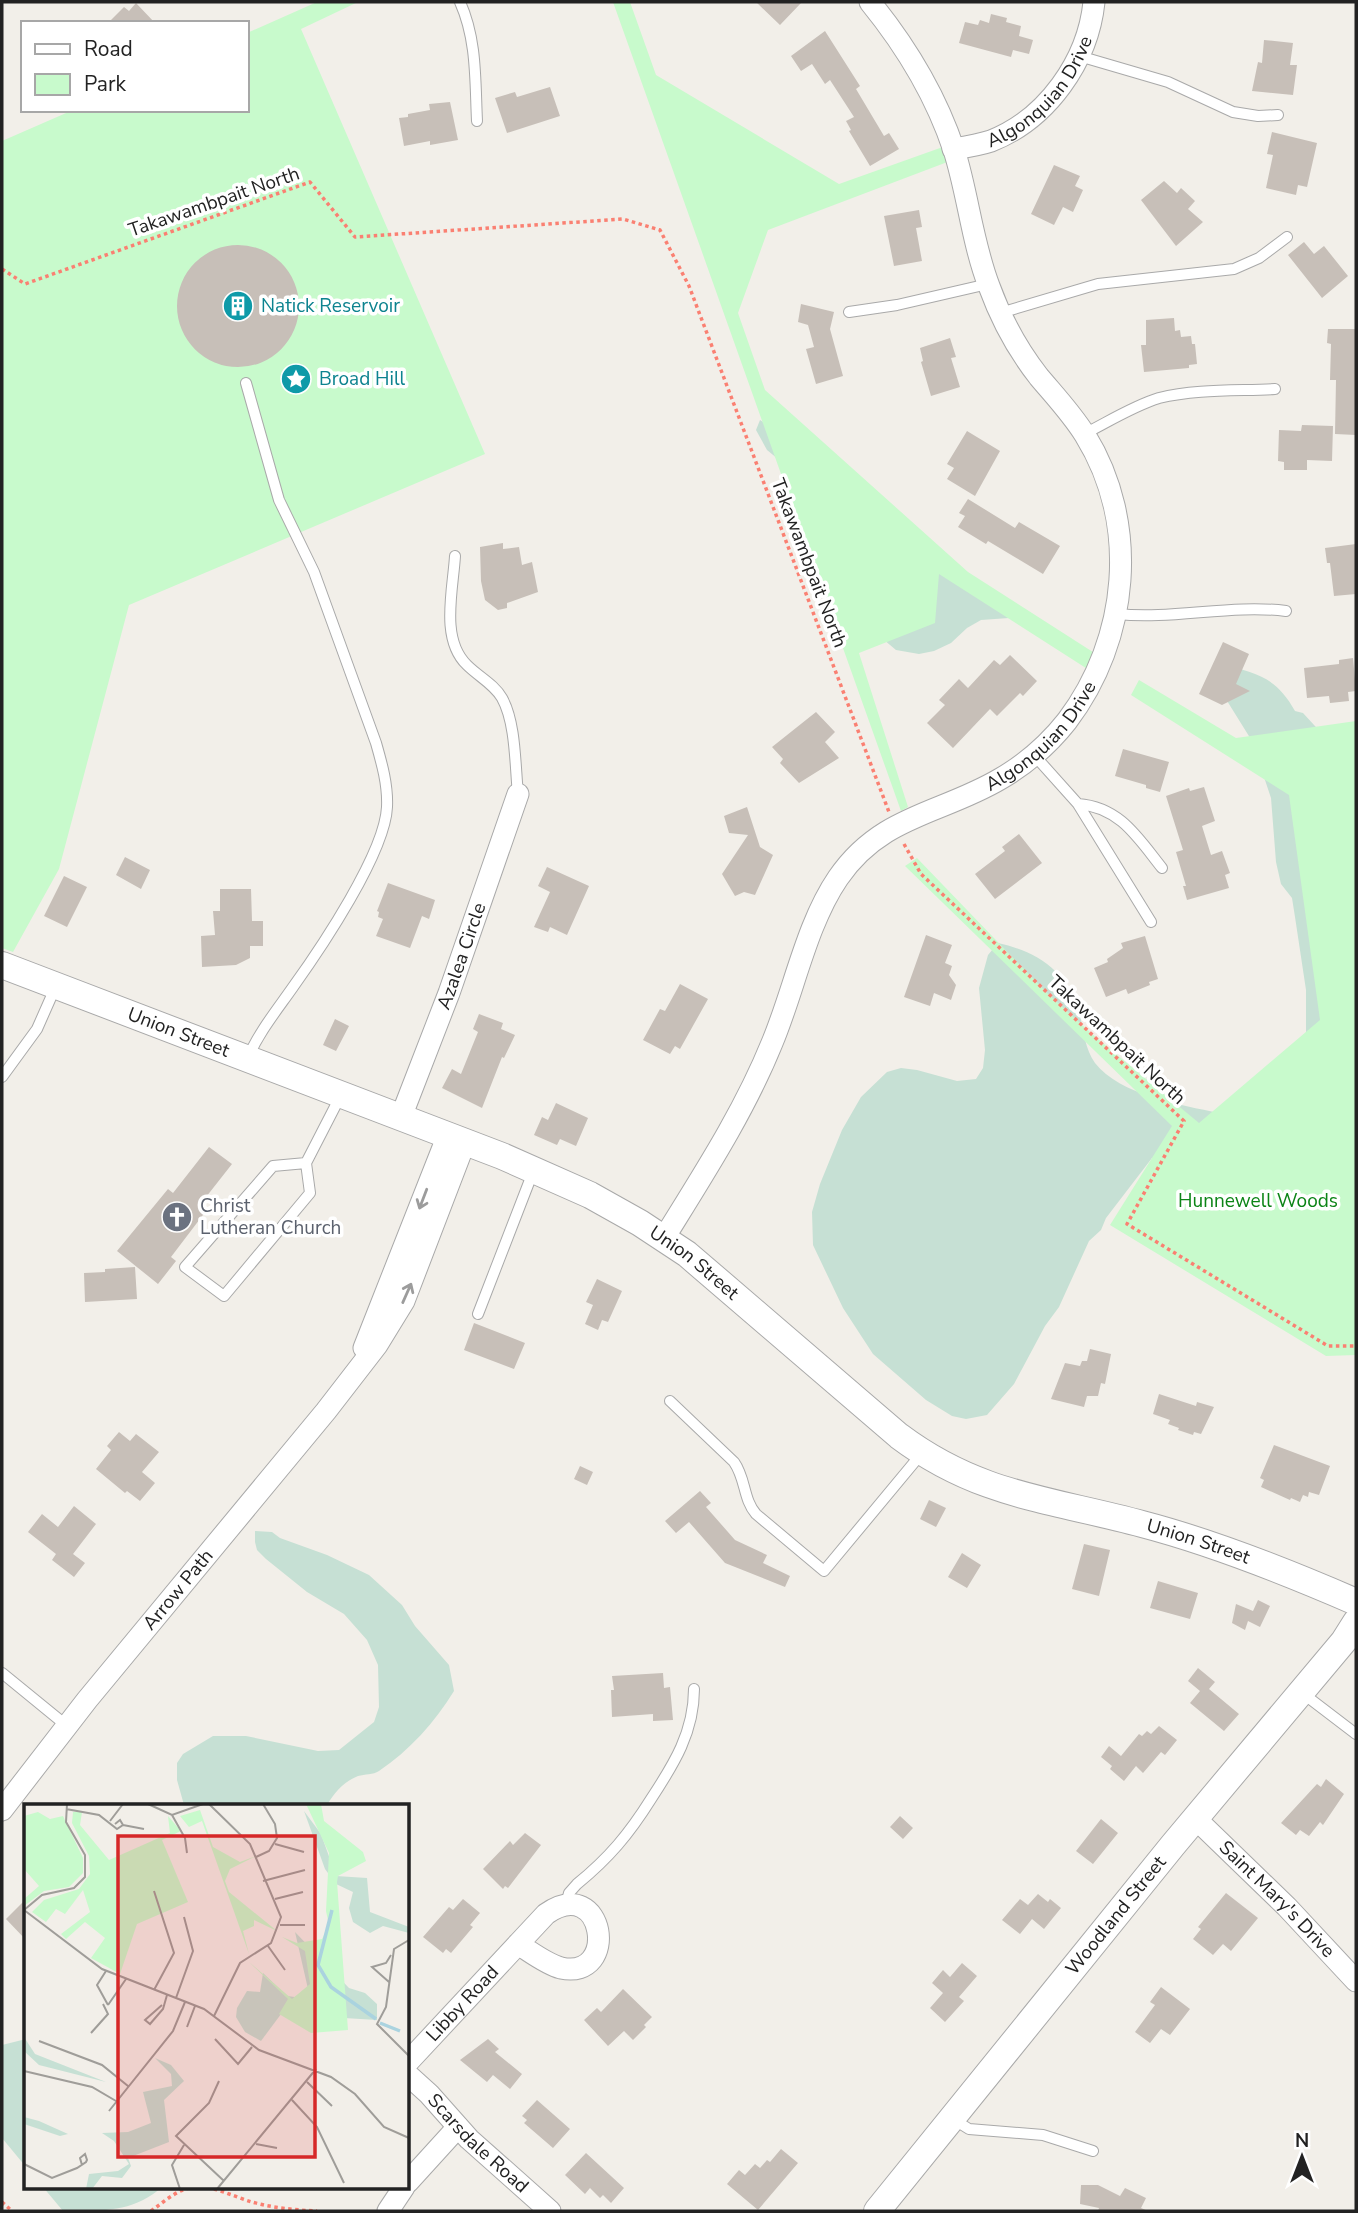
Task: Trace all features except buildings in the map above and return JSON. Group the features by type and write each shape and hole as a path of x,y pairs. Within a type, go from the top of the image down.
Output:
{"street":[{"name":"Algonquian Drive","path":"664,1238 731,1127 757,1077 791,996 819,912 856,856 894,826 998,781 1035,755 1067,721 1092,684 1117,614 1121,562 1117,520 1105,477 1084,434 1023,355 1000,313 988,284 953,149 933,101 909,55 870,2"},
{"name":"Algonquian Drive","path":"953,149 990,141 1024,122 1054,94 1079,56 1094,2"},
{"name":"Azalea Circle","path":"401,1117 449,993 518,794"},
{"name":"Union Street","path":"2,965 534,1169 590,1195 664,1238 714,1275 877,1418 922,1453 944,1466 995,1488 1171,1532 1279,1570 1356,1602"},
{"name":"Arrow Path","path":"2,1810 67,1726 377,1345 404,1301 457,1139"},
{"name":"Woodland Street","path":"877,2211 1356,1622"},
{"name":"Saint Mary's Drive","path":"1196,1819 1287,1906 1356,1981"},
{"name":"Libby Road","path":"410,2060 546,1914 566,1905"},
{"path":"518,1944 560,1968 581,1966 590,1959 600,1941 595,1920 586,1911 566,1905"},
{"name":"Scarsdale Road","path":"410,2077 458,2127 550,2211"},
{"path":"410,2180 458,2127"},
{"path":"388,2211 403,2188"}],"lane":[{"path":"460,2 471,32 477,121"},
{"path":"1079,56 1168,82 1233,112 1251,116 1278,116"},
{"path":"1000,313 1098,284 1234,269 1259,258 1287,237"},
{"path":"849,312 926,299 988,284"},
{"path":"246,383 279,500 314,572 376,743 383,765 387,807 384,827 365,871 315,956 260,1035 247,1060"},
{"path":"1084,434 1159,398 1275,389"},
{"path":"455,556 451,612 453,642 467,665 502,698 511,726 518,794"},
{"path":"1117,614 1163,616 1259,609 1286,611"},
{"path":"1035,755 1078,804 1151,922"},
{"path":"1078,804 1110,811 1134,834 1162,868"},
{"path":"2,1077 37,1029 56,986"},
{"path":"306,1163 273,1166 185,1267 224,1296 310,1193 306,1163 341,1095"},
{"path":"478,1314 534,1169"},
{"path":"670,1401 734,1462 741,1472 749,1506 756,1514 824,1571 922,1453"},
{"path":"2,1672 67,1726"},
{"path":"566,1905 569,1893 577,1884 626,1838 668,1774 684,1743 692,1717 694,1689"},
{"path":"1301,1692 1356,1734"},
{"path":"953,2119 969,2129 1043,2136 1093,2151"}],"path":[{"name":"Takawambpait North","path":"2,269 25,284 310,182 355,237 622,219 660,230 689,286 894,826 921,874 1184,1121 1126,1224 1328,1346 1356,1346"},
{"path":"151,2211 182,2190 190,2188"},
{"path":"208,2188 288,2210 317,2211"},
{"path":"2,2202 12,2211"}],"green space":[{"path":"317,2 358,2 301,29 485,454 129,605 59,869 13,952 2,948 2,141 68,112 248,112 248,33"},
{"path":"613,2 630,2 656,75 839,184 954,143 958,158 768,230 738,313 765,390 968,572 1096,654 1089,670 939,574 935,623 859,653 908,807 901,811"},
{"path":"760,420 1009,618 981,620 967,628 951,643 934,651 919,654 896,650 859,619 789,468 767,450 756,430"},
{"path":"1222,665 1245,670 1273,684 1295,711 1303,713 1326,738 1356,1278 1152,1158 1106,1218 1101,1230 1089,1241 1059,1307 1045,1326 1014,1384 987,1415 966,1419 952,1416 926,1400 873,1354 843,1308 813,1245 812,1212 820,1184 842,1130 861,1097 887,1072 901,1068 957,1081 976,1079 983,1068 985,1050 979,988 988,955 998,943 1038,958 1059,975 1074,998 1086,1045 1095,1063 1120,1083 1152,1097 1219,1113 1306,1043 1306,990 1292,898 1281,884 1276,862 1271,798 1252,741 1224,696"},
{"name":"Hunnewell Woods","path":"1139,680 1236,738 1356,721 1356,1355 1326,1356 1110,1225 1172,1126 905,866 917,858 1046,992 1199,1123 1320,1020 1289,795 1131,695"},
{"path":"255,1531 272,1532 280,1538 327,1555 369,1575 402,1605 415,1626 449,1665 454,1691 430,1725 411,1745 379,1771 358,1776 344,1784 328,1804 184,1804 177,1780 177,1763 183,1754 213,1736 246,1736 318,1751 339,1750 374,1722 379,1707 378,1665 367,1640 344,1614 307,1592 266,1559 257,1550"},
{"path":"24,2040 24,2165 2,2138 2,2045"},
{"path":"44,2188 161,2188 140,2202 116,2209 63,2211"}],"place":[{"name":"Natick Reservoir","path":"238,306"},
{"name":"Broad Hill","path":"296,379"},
{"name":"Christ Lutheran Church","path":"177,1217"}]}
